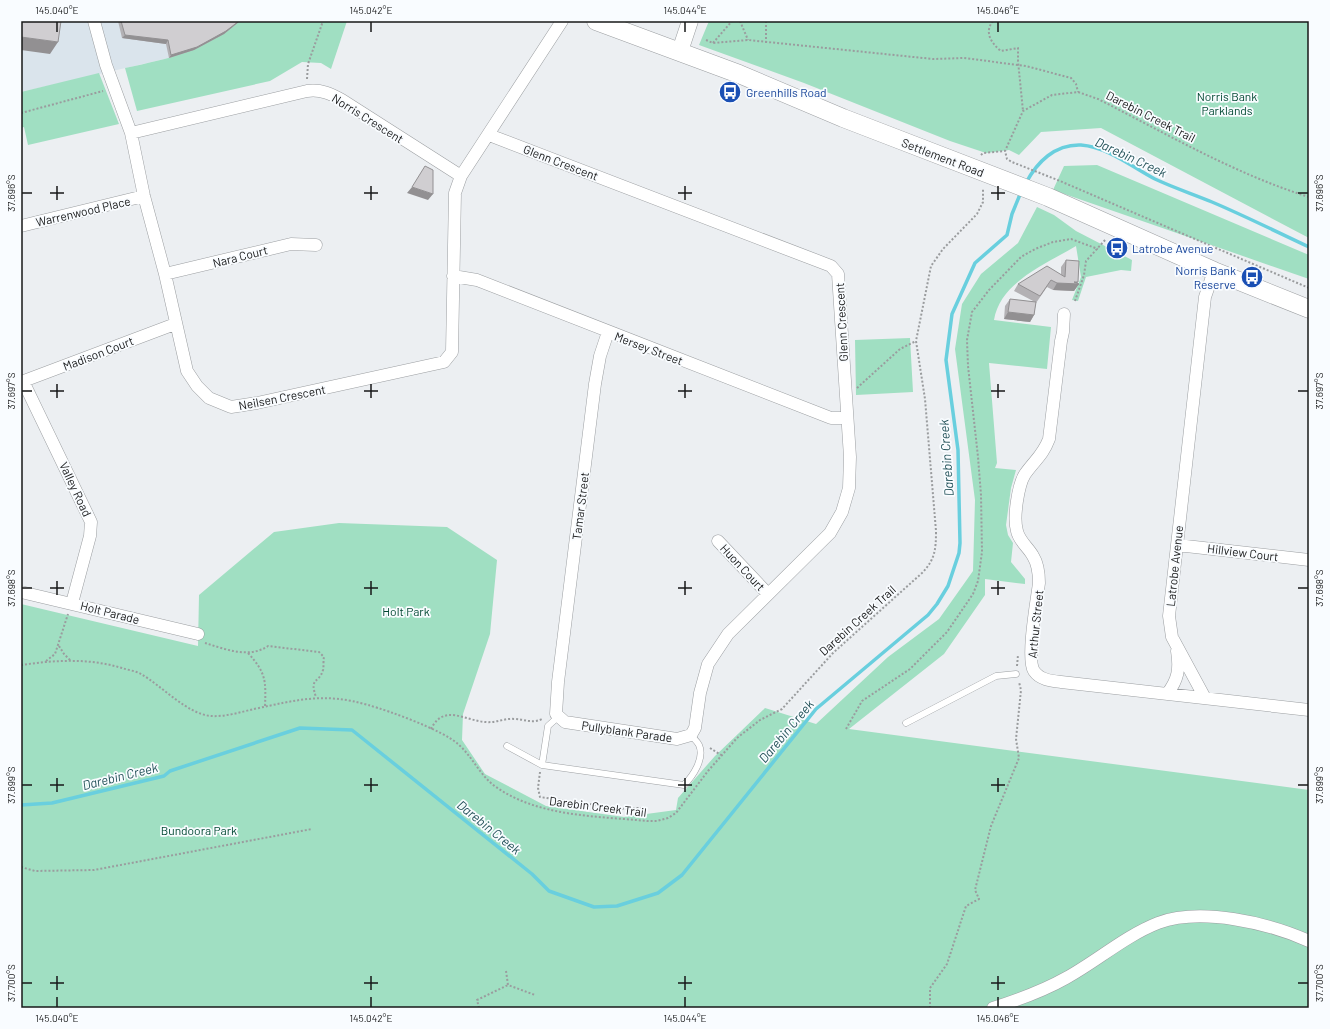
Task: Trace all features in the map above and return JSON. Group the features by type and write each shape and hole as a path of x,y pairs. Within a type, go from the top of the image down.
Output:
{"main road":[{"name":"Settlement Road","path":"596,21 680,51 843,118 1048,197 1116,229 1214,271 1309,309"}],"street":[{"path":"94,21 114,87 131,133"},
{"path":"461,176 562,21"},
{"path":"680,51 690,21"},
{"name":"Norris Crescent","path":"131,133 307,91 323,91 334,96 461,176"},
{"name":"Neilsen Crescent","path":"131,133 144,196 165,274 187,371 196,386 209,398 231,407 257,403 444,362 452,352 455,193 461,176"},
{"name":"Glenn Crescent","path":"489,135 831,266 838,274 846,418 850,457 849,488 842,512 830,533 728,634 708,664 700,693 695,728 691,735"},
{"name":"Warrenwood Place","path":"21,226 144,196"},
{"name":"Nara Court","path":"165,274 291,244 316,245"},
{"name":"Latrobe Avenue","path":"1205,698 1176,646 1170,630 1169,616 1205,297 1214,271"},
{"name":"Mersey Street","path":"453,276 477,280 831,418 846,418"},
{"name":"Arthur Street","path":"1064,314 1049,438 1044,453 1022,479 1016,516 1016,530 1034,557 1039,572 1031,655 1032,667 1040,677 1048,680 1309,710"},
{"name":"Madison Court","path":"22,382 176,324"},
{"name":"Tamar Street","path":"558,717 556,703 558,682 595,384 600,356 608,332"},
{"name":"Valley Road","path":"22,382 91,522 90,536 72,603"},
{"name":"Huon Court","path":"718,541 768,594"},
{"name":"Hillview Court","path":"1177,545 1309,560"},
{"name":"Holt Parade","path":"21,592 72,603 199,638"},
{"name":"Latrobe Avenue","path":"1167,694 1175,684 1179,672 1176,646"},
{"name":"Pullyblank Parade","path":"558,717 565,722 677,739 691,735"},
{"path":"993,1008 1020,1000 1066,978 1133,936 1157,924 1176,918 1195,917 1251,923 1285,930 1309,941"}],"lane":[{"path":"906,723 996,676 1016,674"},
{"path":"542,765 548,726 558,717"},
{"path":"507,746 542,765 684,785 691,777 701,757 699,746 691,735"}],"path":[{"path":"307,91 308,64 323,21"},
{"path":"713,43 732,21"},
{"path":"740,21 748,40"},
{"path":"766,21 766,43"},
{"path":"993,21 988,28 991,41 1001,51 1018,48 1023,111 1005,151 1007,159 1309,288"},
{"path":"706,40 713,43 748,40 933,59 964,58 999,64 1019,65 1071,78 1076,84 1078,92"},
{"path":"21,112 91,96 114,87"},
{"name":"Darebin Creek Trail","path":"1023,111 1052,95 1062,92 1078,92 1098,99 1241,172 1271,185 1309,197"},
{"name":"Darebin Creek Trail","path":"21,665 70,660 105,663 140,674 196,712 211,716 231,714 316,697 346,699 370,705 446,735 459,745 484,777 497,788 533,806 587,815 647,822 657,822 668,818 676,813 737,738 750,727 782,709 833,652 922,573 932,561 936,548 936,531 925,399 916,341 932,266 943,249 977,214 983,202 984,188 970,182 974,169"},
{"path":"1075,301 1084,275 1086,261 1116,229"},
{"path":"846,728 862,701 910,669 947,632 974,594 978,581 982,552 980,495 978,457 968,366 968,333 972,312 989,290 1020,257 1035,249 1053,242 1071,239 1098,249"},
{"path":"845,394 856,389 900,349 916,341"},
{"path":"46,662 55,654 59,646 72,603"},
{"path":"199,638 231,650 248,653 260,651 268,646 319,652 324,657 323,671 314,681 313,688 316,697"},
{"path":"59,646 70,660"},
{"path":"930,1008 930,988 947,964 966,906 979,899 975,890 991,826 1019,758 1016,739 1022,690 1016,674 1019,652"},
{"path":"248,653 258,664 266,682 265,707"},
{"path":"431,729 435,722 445,715 453,715 486,722 513,719 538,721 544,718"},
{"path":"707,745 722,755"},
{"path":"542,765 538,788 540,797 633,810 634,808 642,808"},
{"path":"21,867 35,871 94,870 312,829"},
{"path":"506,971 508,985"},
{"path":"479,1008 477,1000 508,985 535,995"}],"shaded area":[{"path":"21,21 240,21 224,34 194,50 169,58 21,92"}],"green space":[{"path":"240,21 347,21 331,69 321,63 302,62 270,81 137,111 125,68 172,57 199,47 226,32"},
{"name":"Norris Bank Parklands","path":"709,21 1309,21 1309,238 1101,128 1041,132 1019,155 1009,150 986,153 950,141 804,83 699,45"},
{"path":"99,73 119,124 28,145 24,127 21,128 21,92"},
{"path":"1097,165 1309,255 1309,279 1053,190 1064,166"},
{"name":"Bundoora Park","path":"1037,207 1054,215 1076,231 1132,260 1131,271 1121,270 1086,277 1078,301 1072,300 1081,277 1076,246 1038,267 1026,276 1005,295 998,307 994,320 1051,327 1047,369 989,363 997,463 995,468 1016,470 1011,488 1006,525 1008,535 1013,543 1011,562 1025,579 1025,584 985,579 985,595 944,654 849,729 1309,790 1309,1008 21,1008 21,604 198,646 199,595 274,532 339,523 447,527 497,560 490,634 463,714 462,740 485,774 546,806 624,817 676,810 678,798 715,756 765,708 816,724 888,657 939,619 973,571 975,500 955,349 962,304 981,274 1018,243"},
{"path":"910,338 913,392 856,395 855,340"}],"building":[{"path":"21,21 61,21 58,42 21,37"},
{"path":"121,21 239,21 226,31 197,47 171,55 168,40 125,35"},
{"path":"425,166 433,170 433,194 412,187"},
{"path":"1066,260 1079,261 1078,282 1074,282 1079,284 1057,283 1051,280 1040,296 1018,284 1047,266 1065,277"},
{"path":"1010,299 1036,302 1034,315 1008,312"}],"waterway":[{"name":"Darebin Creek","path":"1026,183 1030,175 1041,161 1055,151 1072,145 1081,145 1101,149 1120,158 1155,179 1249,218 1309,247"},
{"name":"Darebin Creek","path":"21,805 52,803 164,776 170,771 300,728 352,730 532,874 549,891 594,907 617,906 658,893 682,875 816,709 928,615 948,586 959,553 960,543 958,450 946,360 952,314 975,263 1007,235 1012,214 1021,192"}],"place":[{"name":"Greenhills Road","path":"730,92"},
{"name":"Latrobe Avenue","path":"1117,248"},
{"name":"Norris Bank Reserve","path":"1252,277"}],"park label":[{"name":"Holt Park","path":"406,611"}]}
